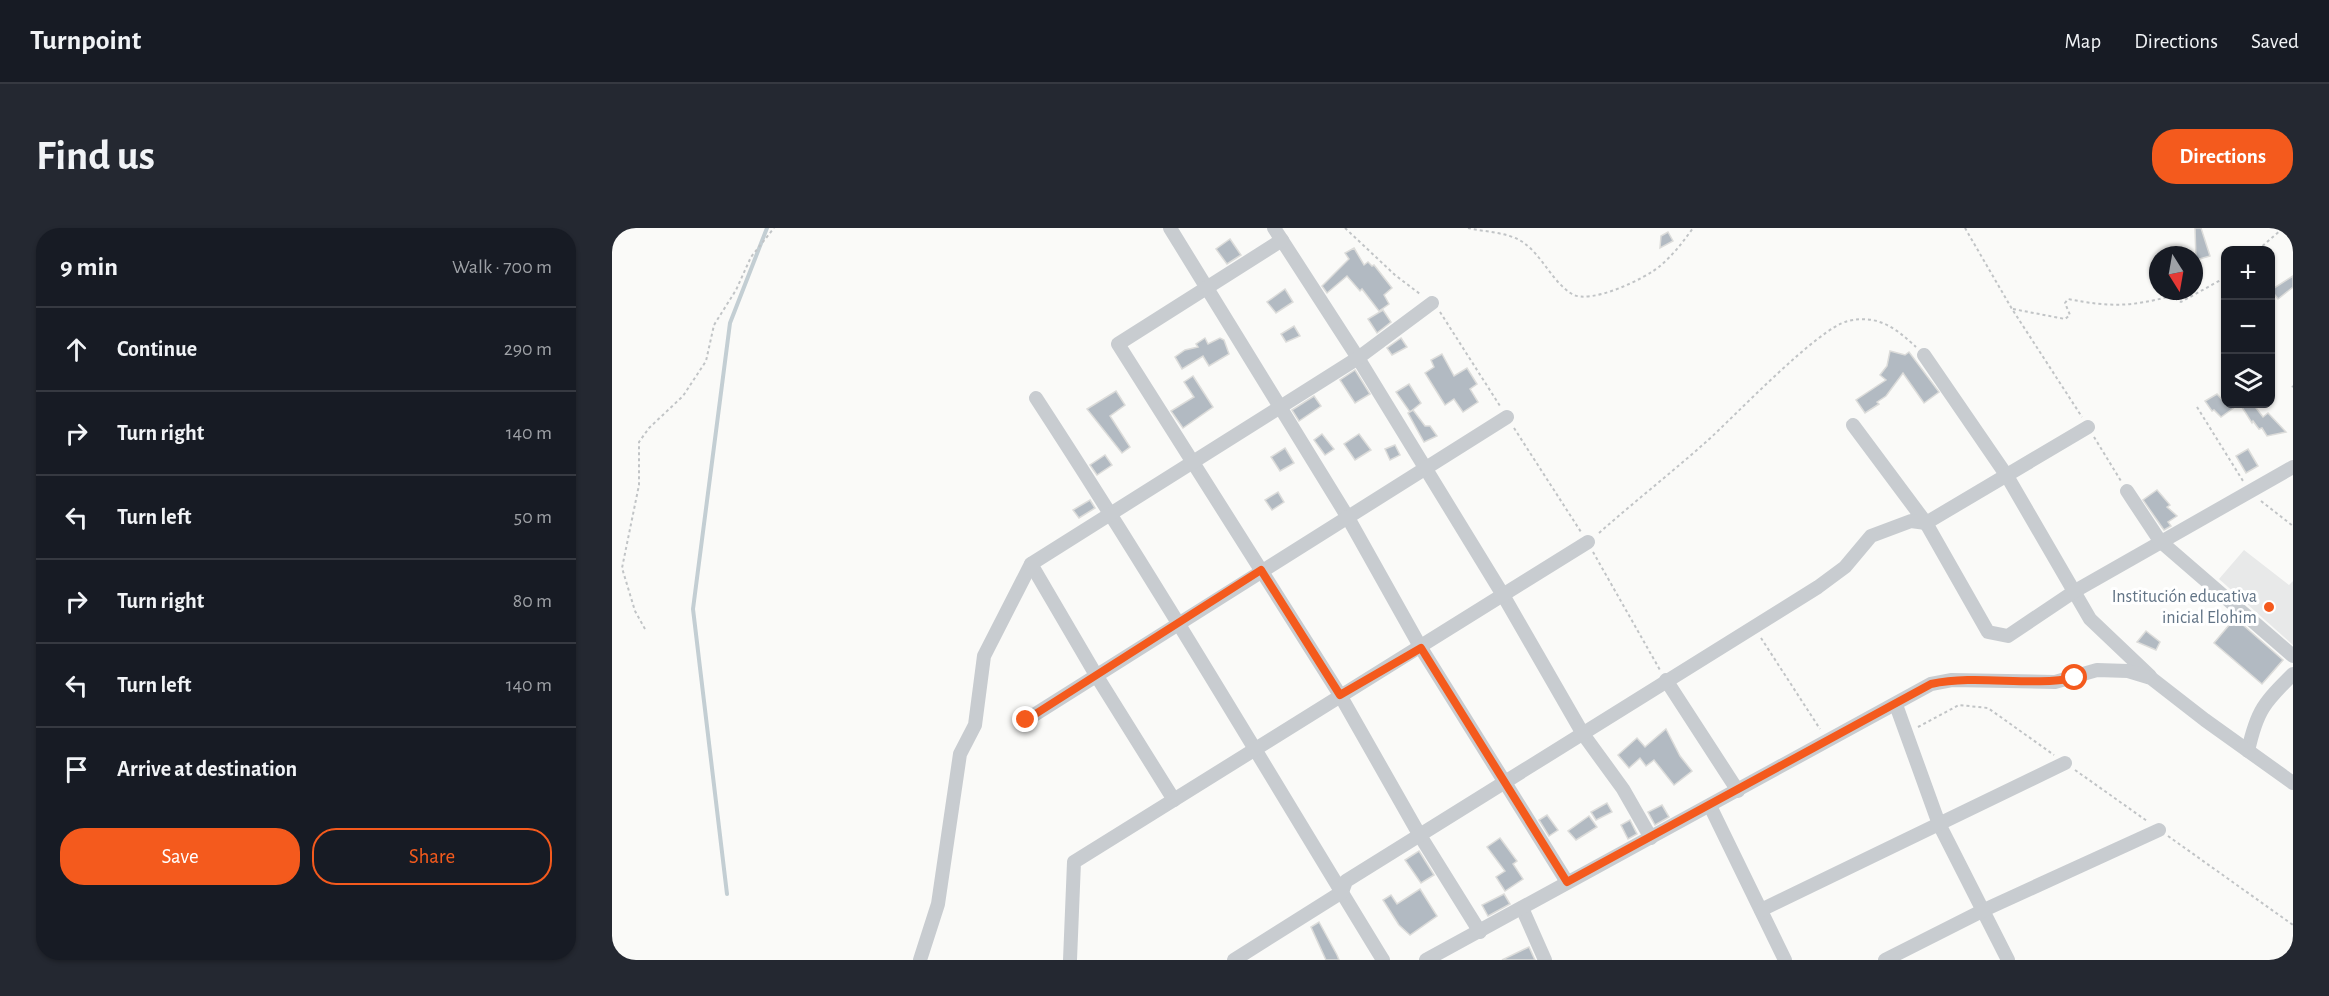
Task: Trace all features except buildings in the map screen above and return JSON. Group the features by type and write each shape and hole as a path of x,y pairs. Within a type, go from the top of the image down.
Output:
{"street":[{"path":"1170,228 1347,516 1421,648 1567,882"},
{"path":"1274,228 1358,358 1503,595 1583,734 1623,789 1651,838"},
{"path":"1282,240 1118,344 1340,695 1419,834 1480,932"},
{"path":"920,960 938,904 960,754 975,725 984,656 1031,564 1110,512 1358,358 1432,303"},
{"path":"1924,355 2007,476 2090,619 2151,678 2293,783"},
{"path":"1036,398 1179,622 1383,960"},
{"path":"1026,720 1507,417"},
{"path":"1853,425 1926,523 1988,632 2008,636 2075,591 2160,541 2251,493 2293,467"},
{"path":"1234,960 1342,892 1346,881 1419,834 1754,627 1845,567 1872,536 1911,521 1926,523 2088,427"},
{"path":"2127,491 2160,541 2293,656"},
{"path":"1070,960 1074,862 1588,542"},
{"path":"1031,564 1096,675 1174,800"},
{"path":"1426,960 1931,684 1952,680 2055,682 2097,670 2128,671 2151,678"},
{"path":"2248,751 2254,721 2262,705 2293,674"},
{"path":"1666,680 1738,791"},
{"path":"1896,705 1939,824 2008,960"},
{"path":"1761,910 2065,763"},
{"path":"1710,806 1785,960"},
{"path":"1885,960 1984,910 2159,830"},
{"path":"1522,908 1545,960"}],"path":[{"path":"645,629 635,611 622,568 639,485 639,442 649,428 683,396 696,377 706,361 714,325 736,290 751,256 774,228"},
{"path":"1345,228 1395,275 1432,303 1455,332 1588,542 1666,680"},
{"path":"1468,228 1521,241 1557,281 1572,294 1580,297 1593,296 1640,280 1677,250 1693,228"},
{"path":"1965,228 2012,309 2127,491"},
{"path":"2263,246 2283,228"},
{"path":"2012,309 2065,319 2070,315 2065,303 2068,299 2091,303 2139,305 2171,296 2181,302 2221,280"},
{"path":"1588,542 1707,441 1810,345 1845,321 1868,318 1895,328 1924,355"},
{"path":"2197,407 2251,493 2293,526"},
{"path":"1754,627 1828,742"},
{"path":"1906,734 1959,705 1988,708 2293,925"}],"shaded area":[{"path":"2244,550 2289,585 2293,581 2293,645 2219,579"}],"waterway":[{"path":"727,894 693,609 730,323 767,228"}],"place":[{"name":"Institución educativa inicial Elohim","path":"2269,607"}],"route":[{"path":"1026,720 1261,570 1340,695 1421,648 1567,882 1931,684 1952,680 2055,682 2075,678"}]}
